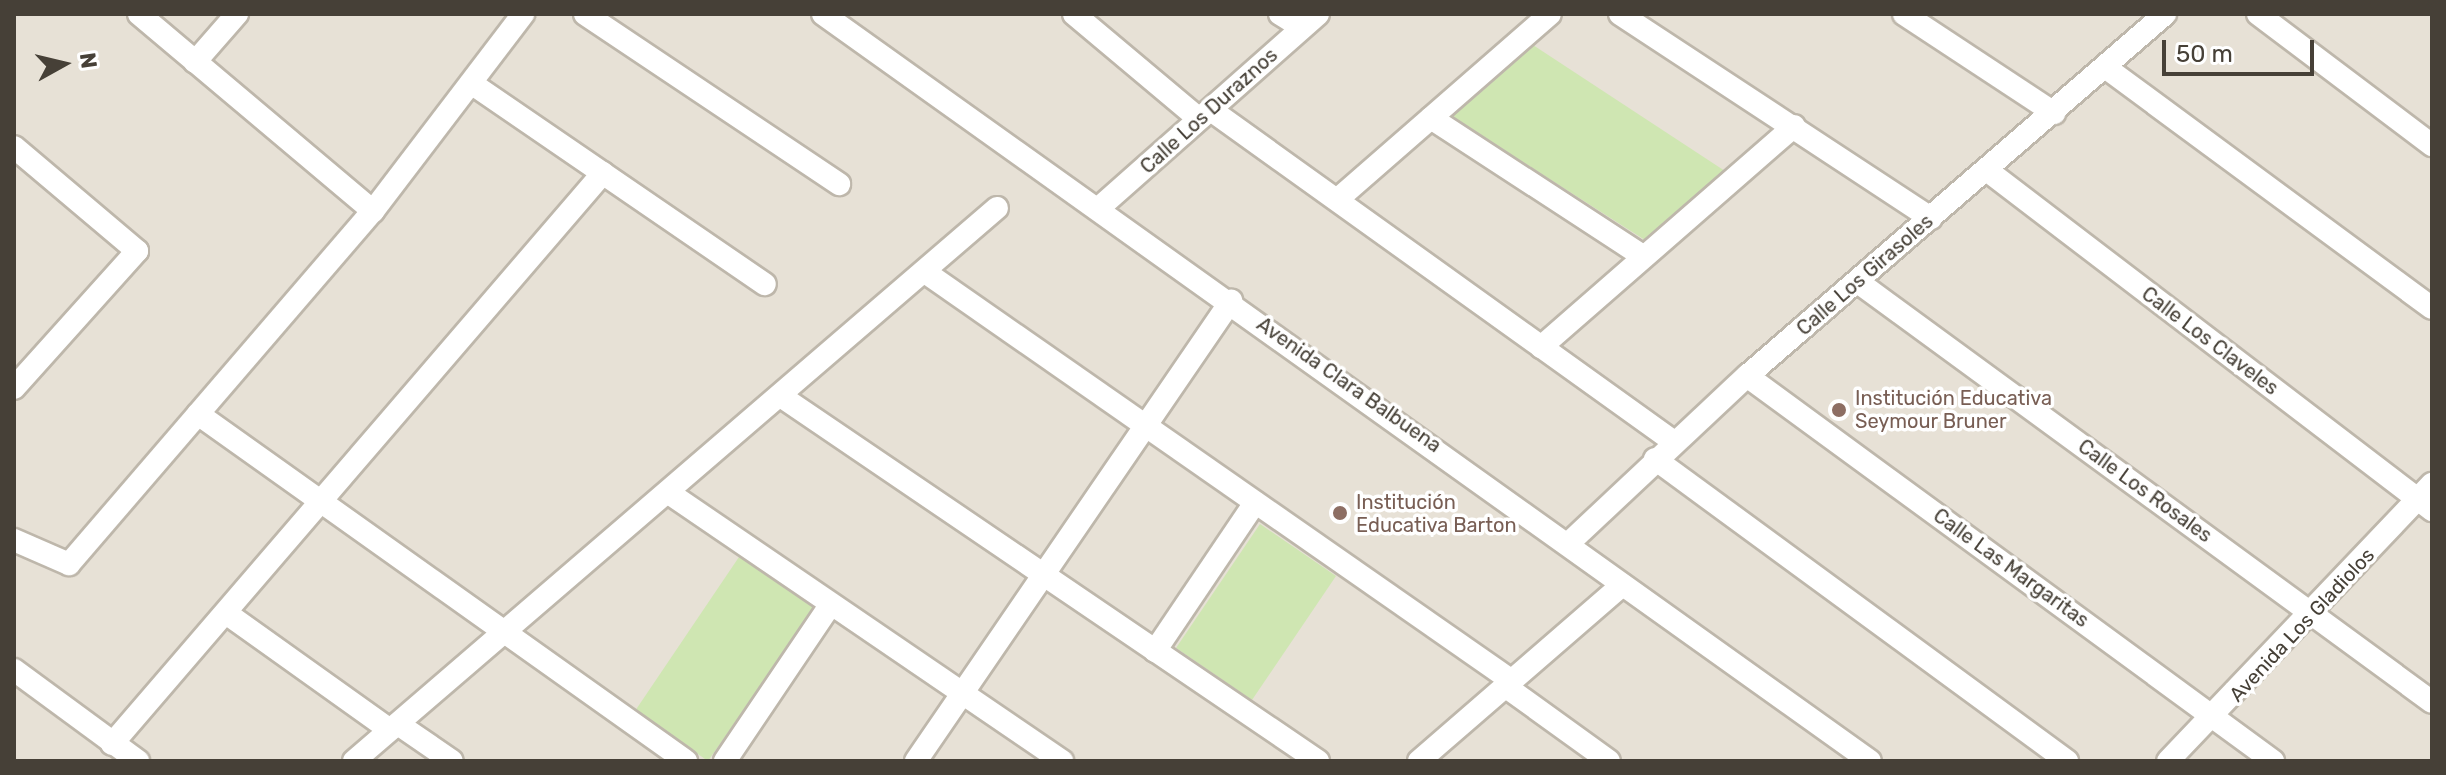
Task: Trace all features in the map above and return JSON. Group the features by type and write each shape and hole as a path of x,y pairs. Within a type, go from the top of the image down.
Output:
{"street":[{"path":"139,14 373,211"},
{"path":"195,62 237,14"},
{"path":"14,540 69,564 373,211 523,14"},
{"path":"585,14 839,184"},
{"name":"Avenida Clara Balbuena","path":"823,14 1570,542 1622,585 1870,761"},
{"path":"1074,14 1205,115 1338,199 1674,442"},
{"path":"1280,14 1310,21"},
{"path":"1338,199 1550,14"},
{"path":"1620,14 1931,218"},
{"path":"1905,14 2054,113"},
{"name":"Calle Los Girasoles","path":"1570,542 1747,376 1988,171 2165,14"},
{"path":"2258,14 2432,145"},
{"name":"Calle Los Duraznos","path":"1100,207 1310,21"},
{"path":"2105,67 2432,308"},
{"path":"471,83 765,284"},
{"path":"1431,118 1643,256"},
{"path":"1541,347 1794,126"},
{"path":"14,147 137,251 14,388"},
{"name":"Calle Los Claveles","path":"1988,171 2427,498"},
{"path":"112,744 603,173"},
{"path":"354,761 782,397 997,208"},
{"path":"925,272 1255,503 1508,684 1609,761"},
{"name":"Calle Los Rosales","path":"1858,282 2432,702"},
{"path":"916,761 1231,301"},
{"name":"Calle Las Margaritas","path":"1747,376 2273,761"},
{"path":"782,397 1318,761"},
{"path":"198,414 317,505 501,636 686,761"},
{"path":"1655,459 2067,761"},
{"path":"669,493 1062,761"},
{"name":"Avenida Los Gladiolos","path":"2168,761 2215,717 2427,498"},
{"path":"1155,651 1255,503"},
{"path":"1419,761 1622,585"},
{"path":"725,761 831,604"},
{"path":"226,613 394,727 452,761"},
{"path":"14,670 138,761"}],"shaded area":[{"path":"14,14 2432,14 2432,761 14,761"}],"green space":[{"path":"1533,45 1728,173 1648,242 1449,115"},
{"path":"1260,524 1336,576 1252,700 1176,648"},
{"path":"741,554 817,606 708,761 635,711"}],"place":[{"name":"Institución Educativa Seymour Bruner","path":"1839,410"},
{"name":"Institución Educativa Barton","path":"1340,513"}]}
